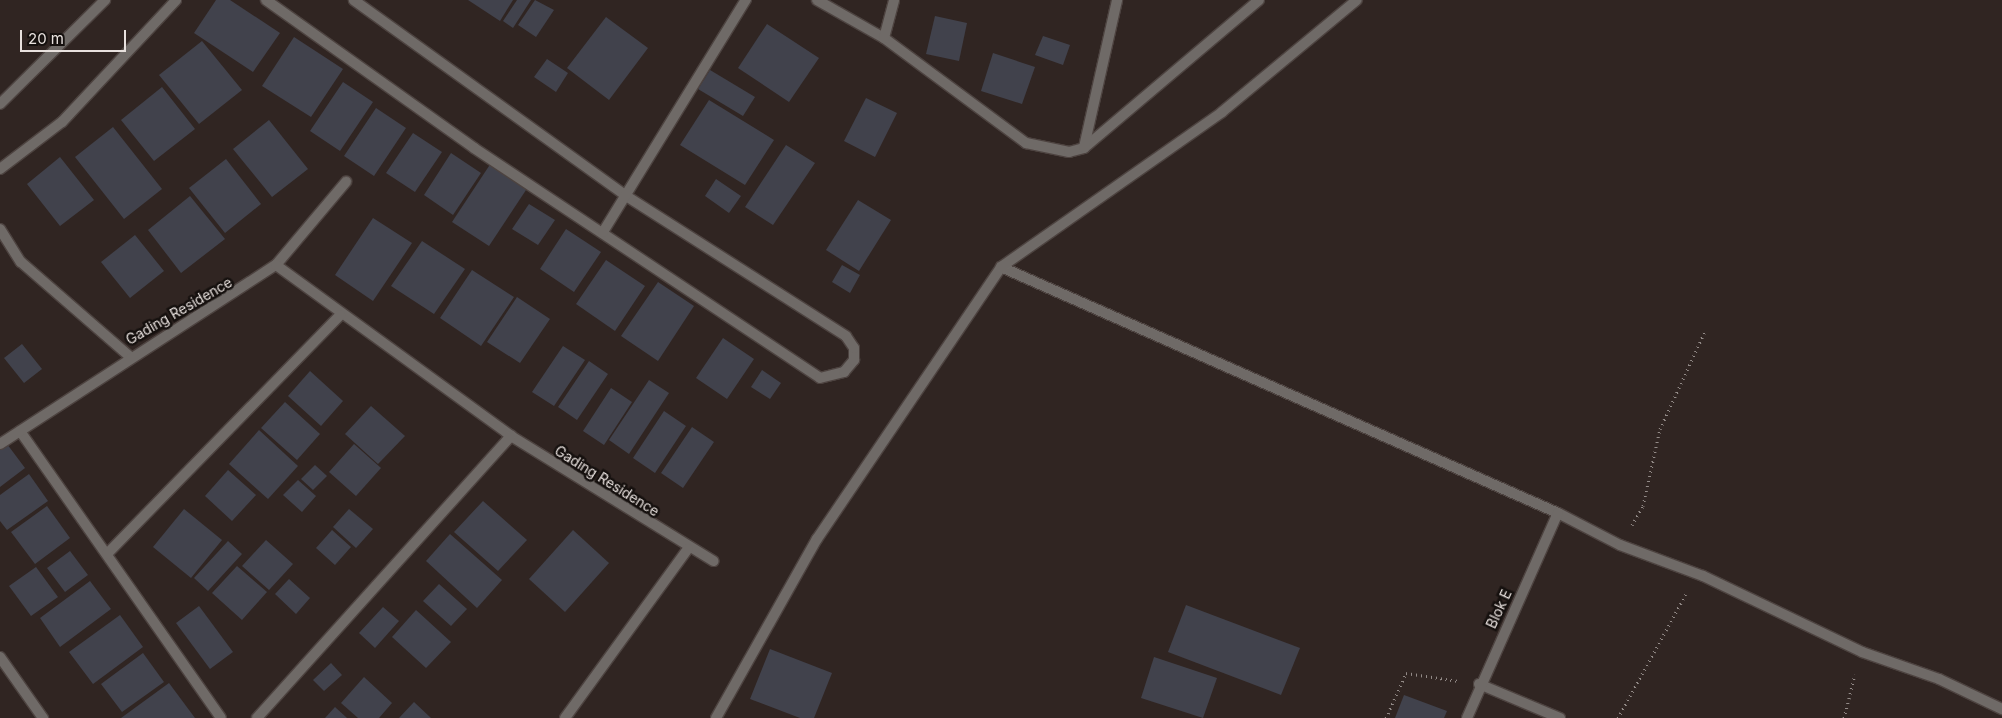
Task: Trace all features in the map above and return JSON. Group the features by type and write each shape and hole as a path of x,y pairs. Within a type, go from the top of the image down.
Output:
{"street":[{"path":"0,104 105,0"},
{"path":"0,169 62,122 176,0"},
{"path":"266,0 474,148 820,378 844,372 854,360 854,348 846,336 626,196 354,0"},
{"path":"603,232 746,0"},
{"path":"816,0 884,38 1026,143 1055,152 1084,148 1259,0"},
{"path":"884,38 894,0"},
{"path":"1084,148 1117,0"},
{"path":"716,718 817,539 1001,267 1222,112 1357,0"},
{"path":"276,265 346,182"},
{"name":"Gading Residence","path":"0,229 21,262 129,356 224,302 276,265 340,314 412,362 511,436 688,549 713,561"},
{"path":"1001,267 1558,513 1620,545 1703,576 1862,652 1939,679 2002,709"},
{"path":"107,554 340,314"},
{"path":"0,444 129,356"},
{"path":"20,431 221,718"},
{"path":"257,718 511,436"},
{"name":"Blok E","path":"1466,718 1479,684 1558,513"},
{"path":"565,718 688,549"},
{"path":"0,657 43,718"},
{"path":"1479,684 1560,718"}],"path":[{"path":"1620,545 1644,506 1660,429 1705,331"},
{"path":"1618,718 1683,595 1702,585 1703,576"},
{"path":"1844,718 1862,652"},
{"path":"1386,718 1406,672 1479,684"}],"building":[{"path":"216,0 230,0 280,33 253,72 194,33"},
{"path":"468,0 513,0 500,21"},
{"path":"517,0 531,0 513,28 503,21"},
{"path":"535,0 554,10 536,37 518,25"},
{"path":"935,16 967,23 959,61 926,54"},
{"path":"606,17 648,48 609,100 567,68"},
{"path":"767,24 819,58 789,102 738,68"},
{"path":"1043,36 1070,45 1063,65 1035,55"},
{"path":"294,37 343,69 311,117 262,86"},
{"path":"202,41 242,90 199,124 159,75"},
{"path":"993,53 1035,67 1022,104 981,91"},
{"path":"547,59 568,73 556,92 534,77"},
{"path":"710,70 755,97 743,116 698,89"},
{"path":"343,82 373,102 340,151 310,131"},
{"path":"162,87 195,129 154,161 121,120"},
{"path":"866,98 897,113 875,157 844,141"},
{"path":"709,100 774,140 745,185 680,145"},
{"path":"376,108 406,128 374,176 344,156"},
{"path":"269,120 308,169 272,197 233,149"},
{"path":"113,127 162,189 124,219 75,157"},
{"path":"413,133 442,152 415,192 386,173"},
{"path":"786,145 815,163 773,225 745,207"},
{"path":"451,153 481,173 453,215 424,195"},
{"path":"60,157 94,200 60,226 27,184"},
{"path":"226,159 261,204 225,233 189,188"},
{"path":"491,163 528,187 489,246 452,222"},
{"path":"716,179 741,196 729,213 705,196"},
{"path":"190,196 225,239 181,273 148,230"},
{"path":"858,200 891,220 859,271 826,250"},
{"path":"529,204 555,220 538,245 512,229"},
{"path":"373,218 412,243 373,301 335,275"},
{"path":"566,229 601,252 574,292 540,269"},
{"path":"135,235 164,271 130,298 101,262"},
{"path":"422,241 465,269 434,314 391,286"},
{"path":"606,260 645,286 615,331 576,304"},
{"path":"842,265 860,275 850,293 832,282"},
{"path":"472,270 514,297 481,346 440,318"},
{"path":"658,282 694,306 658,361 621,336"},
{"path":"517,297 550,319 520,363 487,342"},
{"path":"723,338 754,359 727,399 696,378"},
{"path":"22,344 42,369 24,383 4,358"},
{"path":"563,346 585,360 554,406 532,392"},
{"path":"589,361 608,374 577,420 558,407"},
{"path":"762,370 781,383 770,399 751,387"},
{"path":"310,371 343,401 321,426 288,396"},
{"path":"649,380 669,393 629,454 609,440"},
{"path":"611,388 632,402 604,445 583,431"},
{"path":"285,402 320,434 297,460 261,428"},
{"path":"371,406 405,436 378,464 345,434"},
{"path":"664,411 686,426 655,473 633,458"},
{"path":"692,427 714,442 683,488 661,473"},
{"path":"259,430 298,466 268,499 229,464"},
{"path":"7,444 25,468 0,487 0,449"},
{"path":"354,444 381,468 356,496 329,472"},
{"path":"315,465 327,476 313,490 301,479"},
{"path":"228,470 256,495 232,521 205,496"},
{"path":"29,474 48,501 7,530 0,521 0,495"},
{"path":"298,480 316,496 302,512 283,495"},
{"path":"483,501 527,540 498,571 454,532"},
{"path":"47,506 70,538 35,564 11,532"},
{"path":"184,509 222,540 191,578 153,547"},
{"path":"349,509 373,529 356,548 333,527"},
{"path":"332,530 351,547 335,565 316,548"},
{"path":"573,530 609,563 565,612 529,579"},
{"path":"450,534 502,580 477,608 426,561"},
{"path":"266,540 293,564 269,590 242,566"},
{"path":"228,541 242,554 208,591 194,578"},
{"path":"70,551 88,575 65,592 47,568"},
{"path":"237,566 267,592 242,620 212,593"},
{"path":"36,567 58,597 31,616 9,586"},
{"path":"289,579 310,598 296,614 275,594"},
{"path":"90,581 111,609 60,647 40,618"},
{"path":"439,584 467,609 451,626 423,601"},
{"path":"1186,605 1300,648 1281,695 1168,652"},
{"path":"199,606 233,652 210,669 176,623"},
{"path":"383,607 399,621 375,648 359,633"},
{"path":"416,610 451,642 426,668 392,637"},
{"path":"120,615 143,647 93,684 69,652"},
{"path":"770,649 832,673 814,718 800,718 750,699"},
{"path":"143,653 164,682 122,712 101,684"},
{"path":"1154,657 1217,678 1203,718 1141,698"},
{"path":"331,663 342,675 324,691 313,680"},
{"path":"364,677 392,703 379,718 358,718 341,703"},
{"path":"169,683 195,718 121,718"},
{"path":"1404,695 1447,711 1444,718 1395,718"},
{"path":"414,702 431,718 399,718"},
{"path":"335,707 347,718 325,718"}]}
